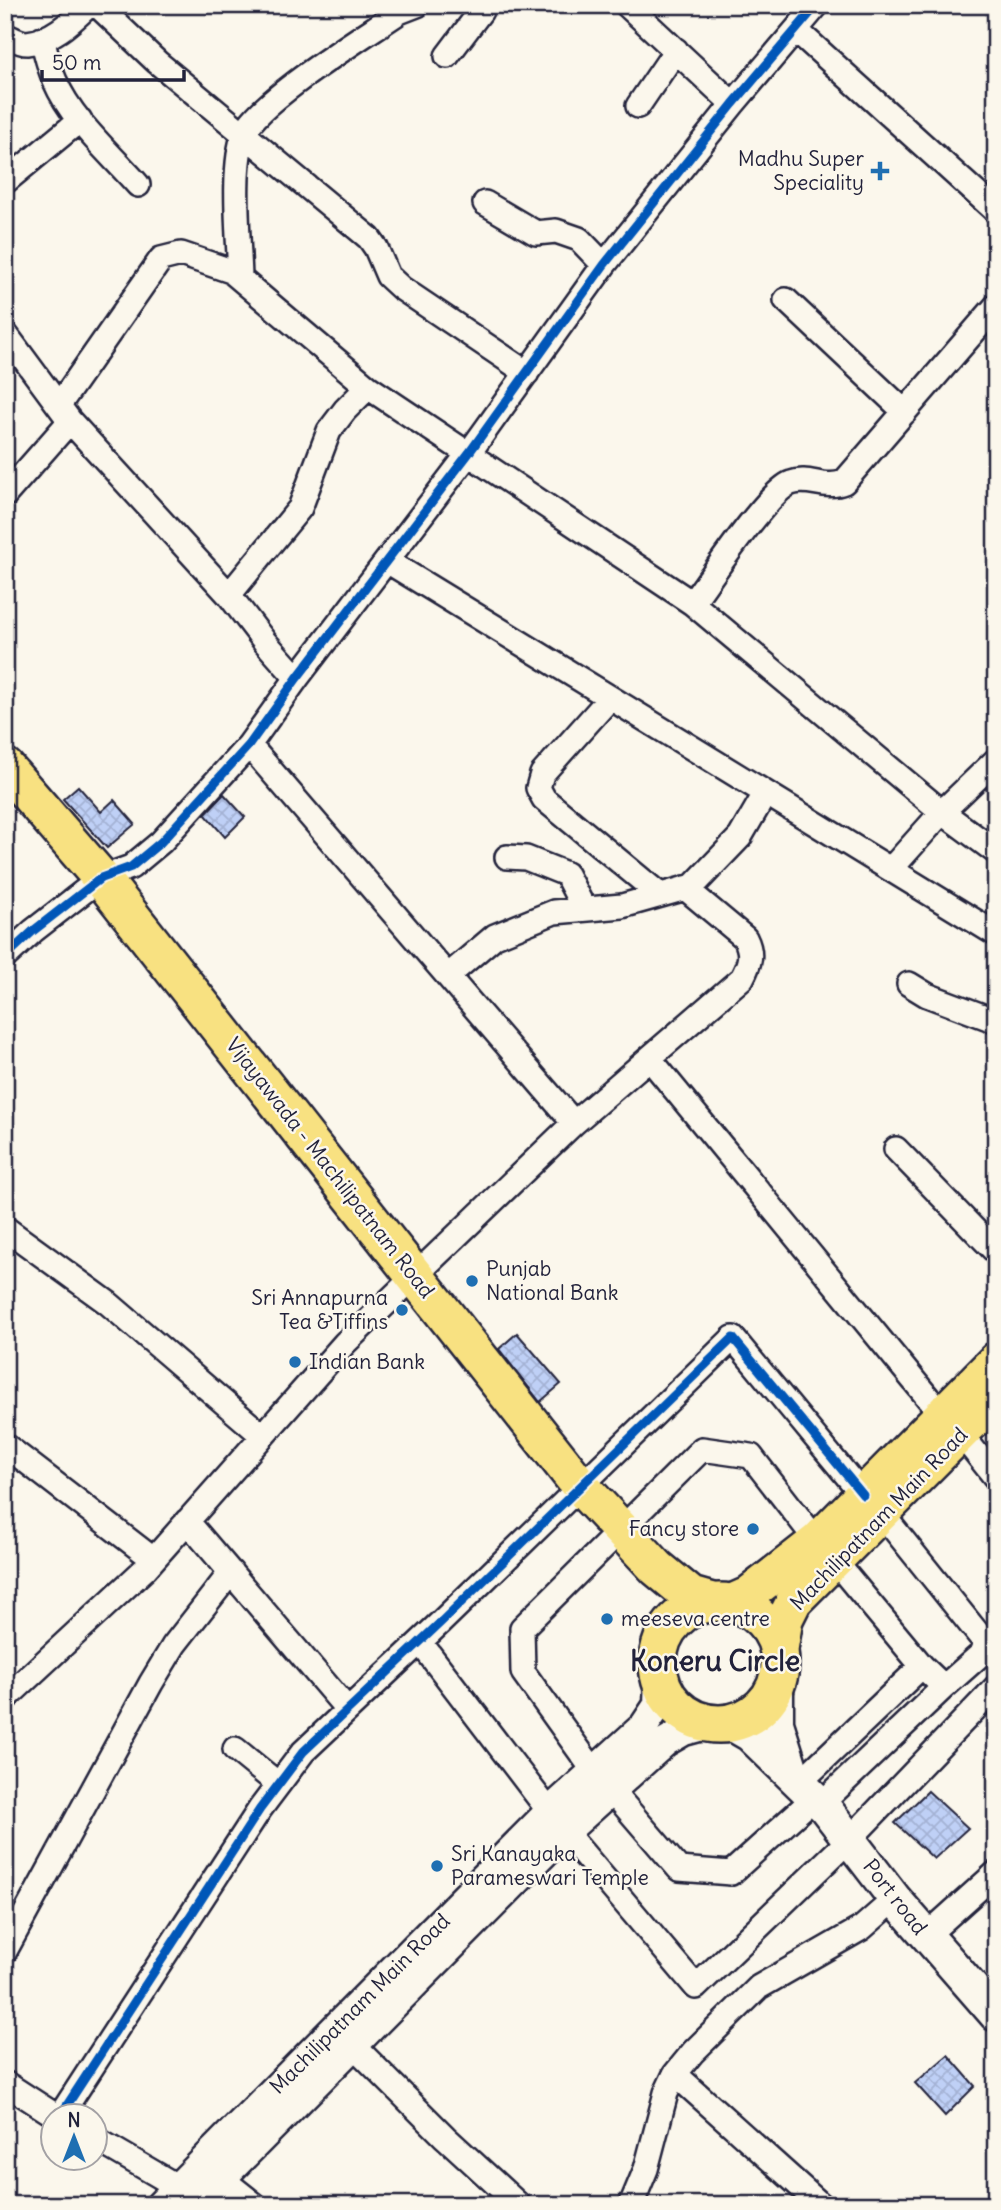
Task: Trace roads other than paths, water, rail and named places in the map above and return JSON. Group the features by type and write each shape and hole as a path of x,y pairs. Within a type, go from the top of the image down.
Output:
{"highway":[{"name":"Vijayawada - Machilipatnam Road","path":"5,767 101,878 581,1487 657,1568 691,1596 721,1603"},
{"name":"Vijayawada - Machilipatnam Road","path":"657,1568 674,1608 672,1624"},
{"path":"721,1603 747,1608 761,1619 773,1633 780,1649 781,1668 777,1687 766,1704 750,1717 720,1724 692,1719 676,1708 665,1693 659,1675 658,1657 663,1639 672,1624 697,1606 721,1603"}],"main road":[{"name":"Machilipatnam Main Road","path":"780,1649 785,1619 793,1601 826,1550 952,1425 996,1360"},
{"name":"Machilipatnam Main Road","path":"952,1425 996,1398"},
{"name":"Machilipatnam Main Road","path":"721,1603 748,1595 826,1550"},
{"name":"Port road","path":"777,1687 777,1723 807,1791"},
{"name":"Port road","path":"720,1724 750,1735 807,1791 850,1839 926,1936 996,2015"}],"street":[{"path":"5,35 24,43 42,39 61,30 89,5"},
{"path":"97,5 157,62 369,238 388,276 401,288 527,373"},
{"path":"240,278 237,165 244,133 256,114 290,87 399,12 417,5"},
{"path":"447,56 481,11 482,5"},
{"path":"626,5 733,104"},
{"path":"5,957 33,931 101,878 131,867 161,842 249,744 469,453 604,265 733,104 817,5"},
{"path":"796,30 996,211"},
{"path":"42,39 55,82 80,120 138,185"},
{"path":"638,106 676,50"},
{"path":"6,181 80,120"},
{"path":"485,203 536,233 556,231 579,239 604,265"},
{"path":"5,495 65,413 161,259 181,254 231,271 368,387 692,603 942,812 996,852"},
{"path":"786,300 905,412"},
{"path":"692,603 765,505 783,487 793,482 835,485 844,482 996,306"},
{"path":"5,333 65,413 229,595 265,642 298,678"},
{"path":"229,595 300,508 329,431 368,387"},
{"path":"387,561 996,934"},
{"path":"609,699 542,774 538,788 544,799 660,895"},
{"path":"249,744 574,1123"},
{"path":"891,869 942,812 996,760"},
{"path":"449,975 495,936 554,912 622,906 693,886 740,837 765,794"},
{"path":"507,857 526,858 566,874 584,909"},
{"path":"10,1687 153,1559 345,1343 415,1275 574,1123 742,978 751,959 746,938 685,888"},
{"path":"909,984 950,1005 996,1021"},
{"path":"650,1059 996,1478"},
{"path":"896,1149 996,1252"},
{"path":"5,1228 108,1303 263,1436"},
{"path":"67,2102 260,1809 303,1752 733,1338 992,1651 807,1791"},
{"path":"5,1446 153,1559"},
{"path":"922,1666 732,1873 679,1870 603,1781 523,1672 522,1628 702,1449 751,1456 922,1666 944,1687"},
{"path":"187,1521 347,1709"},
{"path":"5,1951 151,1683 174,1645 231,1572"},
{"path":"420,1642 557,1822 695,1987 850,1839 996,1687"},
{"name":"Machilipatnam Main Road","path":"603,1781 658,1705 659,1675"},
{"name":"Machilipatnam Main Road","path":"183,2199 557,1822 603,1781 684,1731 720,1724"},
{"path":"234,1749 278,1784"},
{"name":"Machilipatnam Main Road","path":"183,2199 221,2178 353,2045 557,1822"},
{"path":"926,1936 996,1874"},
{"path":"631,2205 646,2169 666,2093 675,2074 693,2052 759,1987 862,1928 895,1899"},
{"path":"353,2045 445,2137 519,2205"},
{"path":"675,2074 821,2205"},
{"path":"6,2085 38,2104"},
{"path":"108,2148 183,2199"},
{"path":"221,2178 255,2205"}],"place":[{"name":"Madhu Super Speciality","path":"880,171"},
{"name":"Punjab National Bank","path":"472,1281"},
{"name":"Sri Annapurna Tea &Tiffins","path":"402,1310"},
{"name":"Indian Bank","path":"295,1362"},
{"name":"Fancy store","path":"753,1529"},
{"name":"meeseva centre","path":"607,1619"},
{"name":"Sri Kanayaka Parameswari Temple","path":"437,1866"}],"district":[{"name":"Koneru Circle","path":"715,1661"}]}
